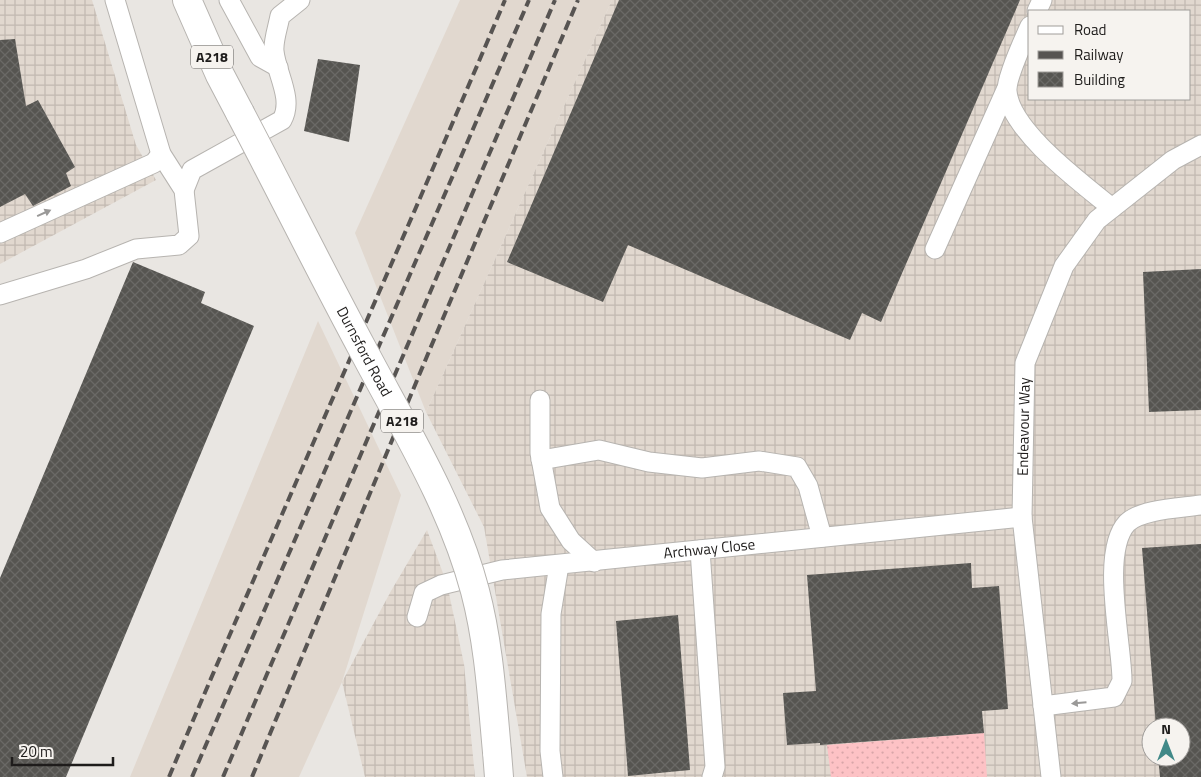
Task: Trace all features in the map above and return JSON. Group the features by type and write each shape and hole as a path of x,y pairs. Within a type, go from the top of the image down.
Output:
{"main road":[{"name":"Durnsford Road","path":"188,0 220,75 362,349 409,434 451,522 475,590 488,656 498,764"}],"lane":[{"path":"0,295 86,269 136,249 178,245 189,236 184,190 161,154 115,0"},
{"path":"229,0 260,57 278,67"},
{"path":"184,190 192,170 282,120 287,112 274,50 280,16 300,0"},
{"path":"935,249 1006,90 1028,30"},
{"path":"1006,90 1013,113 1026,131 1062,166 1112,208"},
{"name":"Endeavour Way","path":"1051,777 1022,517 1025,363 1064,266 1097,220 1174,160 1201,145"},
{"path":"0,233 154,163 161,154"},
{"path":"540,400 541,460 550,508 571,541 594,562"},
{"path":"541,460 600,450 649,462 702,468 758,461 798,467 808,486 822,537"},
{"path":"1043,706 1114,698 1122,681 1113,566 1116,544 1128,523 1145,514 1201,505"},
{"name":"Archway Close","path":"416,617 424,593 441,585 502,570 1022,517"},
{"path":"700,550 715,767 712,777"},
{"path":"553,777 550,751 551,614 560,565"}],"shaded area":[{"path":"0,0 92,0 136,145 156,180 0,264"},
{"path":"460,0 612,0 426,412 355,233"},
{"path":"612,0 1201,0 1201,777 527,777 484,527 426,412"},
{"path":"318,321 401,495 342,682 299,777 130,777"},
{"path":"427,530 447,584 464,664 475,777 365,777 342,682 391,591"},
{"path":"984,733 987,777 831,777 827,745"}],"building":[{"path":"619,0 1020,0 881,322 862,313 850,340 628,245 603,302 507,262"},
{"path":"15,39 26,106 38,100 75,167 66,173 71,186 33,206 25,194 0,207 0,40"},
{"path":"318,59 360,65 349,142 304,131"},
{"path":"133,262 205,292 201,303 254,326 66,777 0,777 0,578"},
{"path":"1201,269 1201,410 1149,412 1143,272"},
{"path":"1201,544 1201,777 1160,777 1159,767 1191,767 1191,717 1155,717 1142,548"},
{"path":"971,563 972,588 999,586 1008,709 982,711 984,733 820,745 820,743 787,745 783,693 816,691 807,575"},
{"path":"678,615 690,770 628,776 616,621"}],"railway":[{"path":"169,777 505,0"},
{"path":"192,777 529,0"},
{"path":"223,777 555,0"},
{"path":"252,777 578,0"}]}
